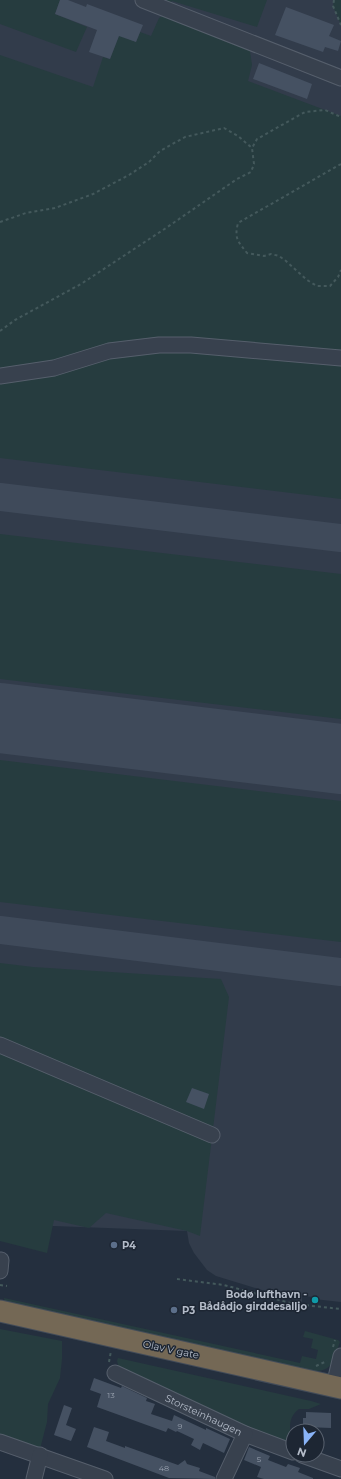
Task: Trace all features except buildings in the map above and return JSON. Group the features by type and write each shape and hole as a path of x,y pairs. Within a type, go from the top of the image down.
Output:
{"highway":[{"name":"Olav V gate","path":"0,1311 337,1387"}],"street":[{"path":"142,0 341,78"},
{"path":"0,376 54,368 109,351 159,345 191,345 341,358"},
{"path":"0,1045 212,1135"},
{"path":"0,1262 1,1260 0,1271"},
{"path":"334,1356 337,1387"},
{"name":"Storsteinhaugen","path":"115,1373 245,1434 285,1449"},
{"path":"224,1479 245,1434"},
{"path":"0,1442 105,1479"},
{"path":"34,1479 40,1455"},
{"path":"324,1463 341,1469"}],"path":[{"path":"334,0 333,6 341,25"},
{"path":"0,331 15,320 81,284 166,228 237,178 251,172 254,164 252,148 257,139 305,112 325,110 341,117"},
{"path":"0,222 26,213 55,208 93,194 149,162 160,151 185,137 224,128 238,136 252,148"},
{"path":"341,164 238,223 235,233 247,253 264,256 271,254 279,256 307,280 317,286 330,286 338,277 341,270"},
{"path":"177,1279 224,1285 294,1304 341,1309"},
{"path":"0,1285 7,1286"},
{"path":"313,1366 324,1364 334,1356 335,1340"}],"shaded area":[{"name":"Bodø lufthavn - Bådådjo girddesalljo","path":"0,0 341,0 341,1302 302,1296 302,1302 216,1276 207,1270 194,1253 189,1243 187,1231 0,1224"}],"green space":[{"path":"0,0 60,0 55,14 87,27 76,52 0,24"},
{"path":"143,0 267,0 257,27 172,1 165,9"},
{"path":"334,0 341,0 341,25 333,6"},
{"path":"164,15 241,45 250,51 252,65 248,81 341,116 341,499 0,458 0,55 93,87 103,57 110,59 119,35 136,42 140,32 151,36 159,18"},
{"path":"0,534 341,574 341,719 0,679"},
{"path":"0,760 341,801 341,942 0,902"},
{"path":"0,963 33,967 221,979 229,997 200,1236 187,1231 106,1213 89,1228 54,1220 47,1253 0,1241"},
{"path":"4,1298 300,1363 302,1356 316,1359 318,1350 311,1348 313,1339 303,1337 305,1331 338,1340 340,1342 333,1361 327,1368 308,1372 5,1302"},
{"path":"0,1329 62,1341 60,1378 48,1404 47,1422 40,1449 0,1435"},
{"path":"118,1358 321,1404 309,1409 299,1409 294,1414 290,1423 285,1423 285,1444 241,1426 119,1368 117,1361"}],"taxiway":[{"path":"0,497 341,538"},
{"path":"0,930 341,972"}],"runway":[{"path":"0,718 341,759"}],"place":[{"name":"P4","path":"114,1245"},
{"name":"Bodø lufthavn - Bådådjo girddesalljo","path":"315,1300"},
{"name":"P3","path":"174,1310"}]}
